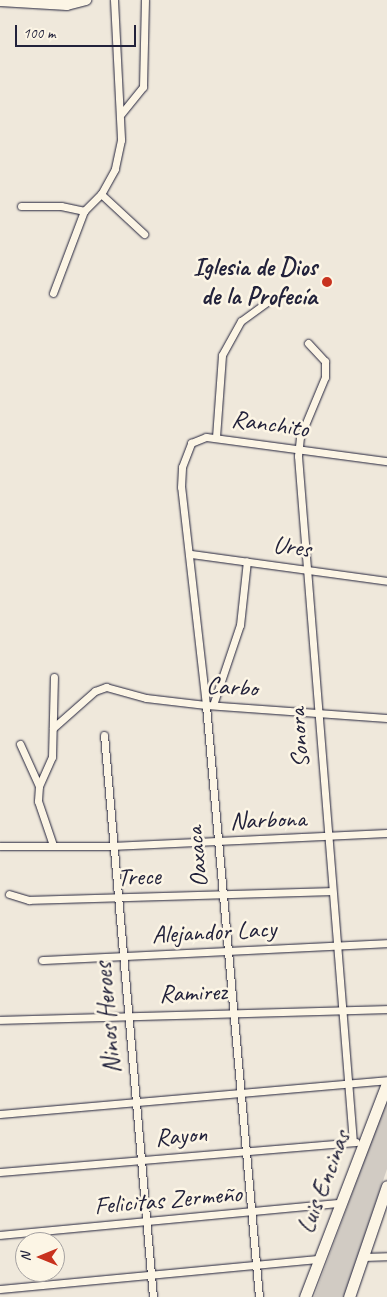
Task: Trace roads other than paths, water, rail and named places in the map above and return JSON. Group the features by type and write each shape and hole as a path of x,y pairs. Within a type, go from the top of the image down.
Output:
{"main road":[{"name":"Luis Encinas","path":"305,1297 339,1203 387,1082"},
{"path":"349,1297 387,1186"}],"street":[{"path":"0,1 67,5 86,0"},
{"path":"52,293 84,211 110,182 118,161 121,114 114,0"},
{"path":"121,114 143,87 145,0"},
{"path":"101,194 144,234"},
{"path":"21,206 61,206 84,211"},
{"name":"Ranchito","path":"271,299 241,321 222,355 216,437 387,461"},
{"name":"Sonora","path":"308,342 321,355 326,368 298,448 327,838 353,1142"},
{"name":"Oaxaca","path":"216,437 194,440 182,467 181,487 209,705 220,894 259,1297"},
{"name":"Ures","path":"191,554 387,581"},
{"path":"209,705 240,625 247,561"},
{"path":"53,845 38,801 39,786 51,764 54,677"},
{"name":"Carbo","path":"53,728 95,691 106,687 146,698 209,705 387,718"},
{"name":"Ninos Heroes","path":"104,735 111,846 142,1160 153,1297"},
{"path":"20,744 39,786"},
{"name":"Narbona","path":"0,846 111,846 327,838 387,833"},
{"name":"Trece","path":"9,894 29,900 332,891"},
{"name":"Alejandor Lacy","path":"42,960 387,943"},
{"name":"Ramirez","path":"0,1020 387,1009"},
{"path":"0,1114 348,1083 387,1082"},
{"name":"Rayon","path":"0,1172 365,1141"},
{"name":"Felicitas Zermeño","path":"0,1235 339,1203"},
{"path":"363,1258 387,1256"},
{"path":"0,1289 256,1267 318,1259"}],"place":[{"name":"Iglesia de Dios de la Profecía","path":"327,282"}]}
